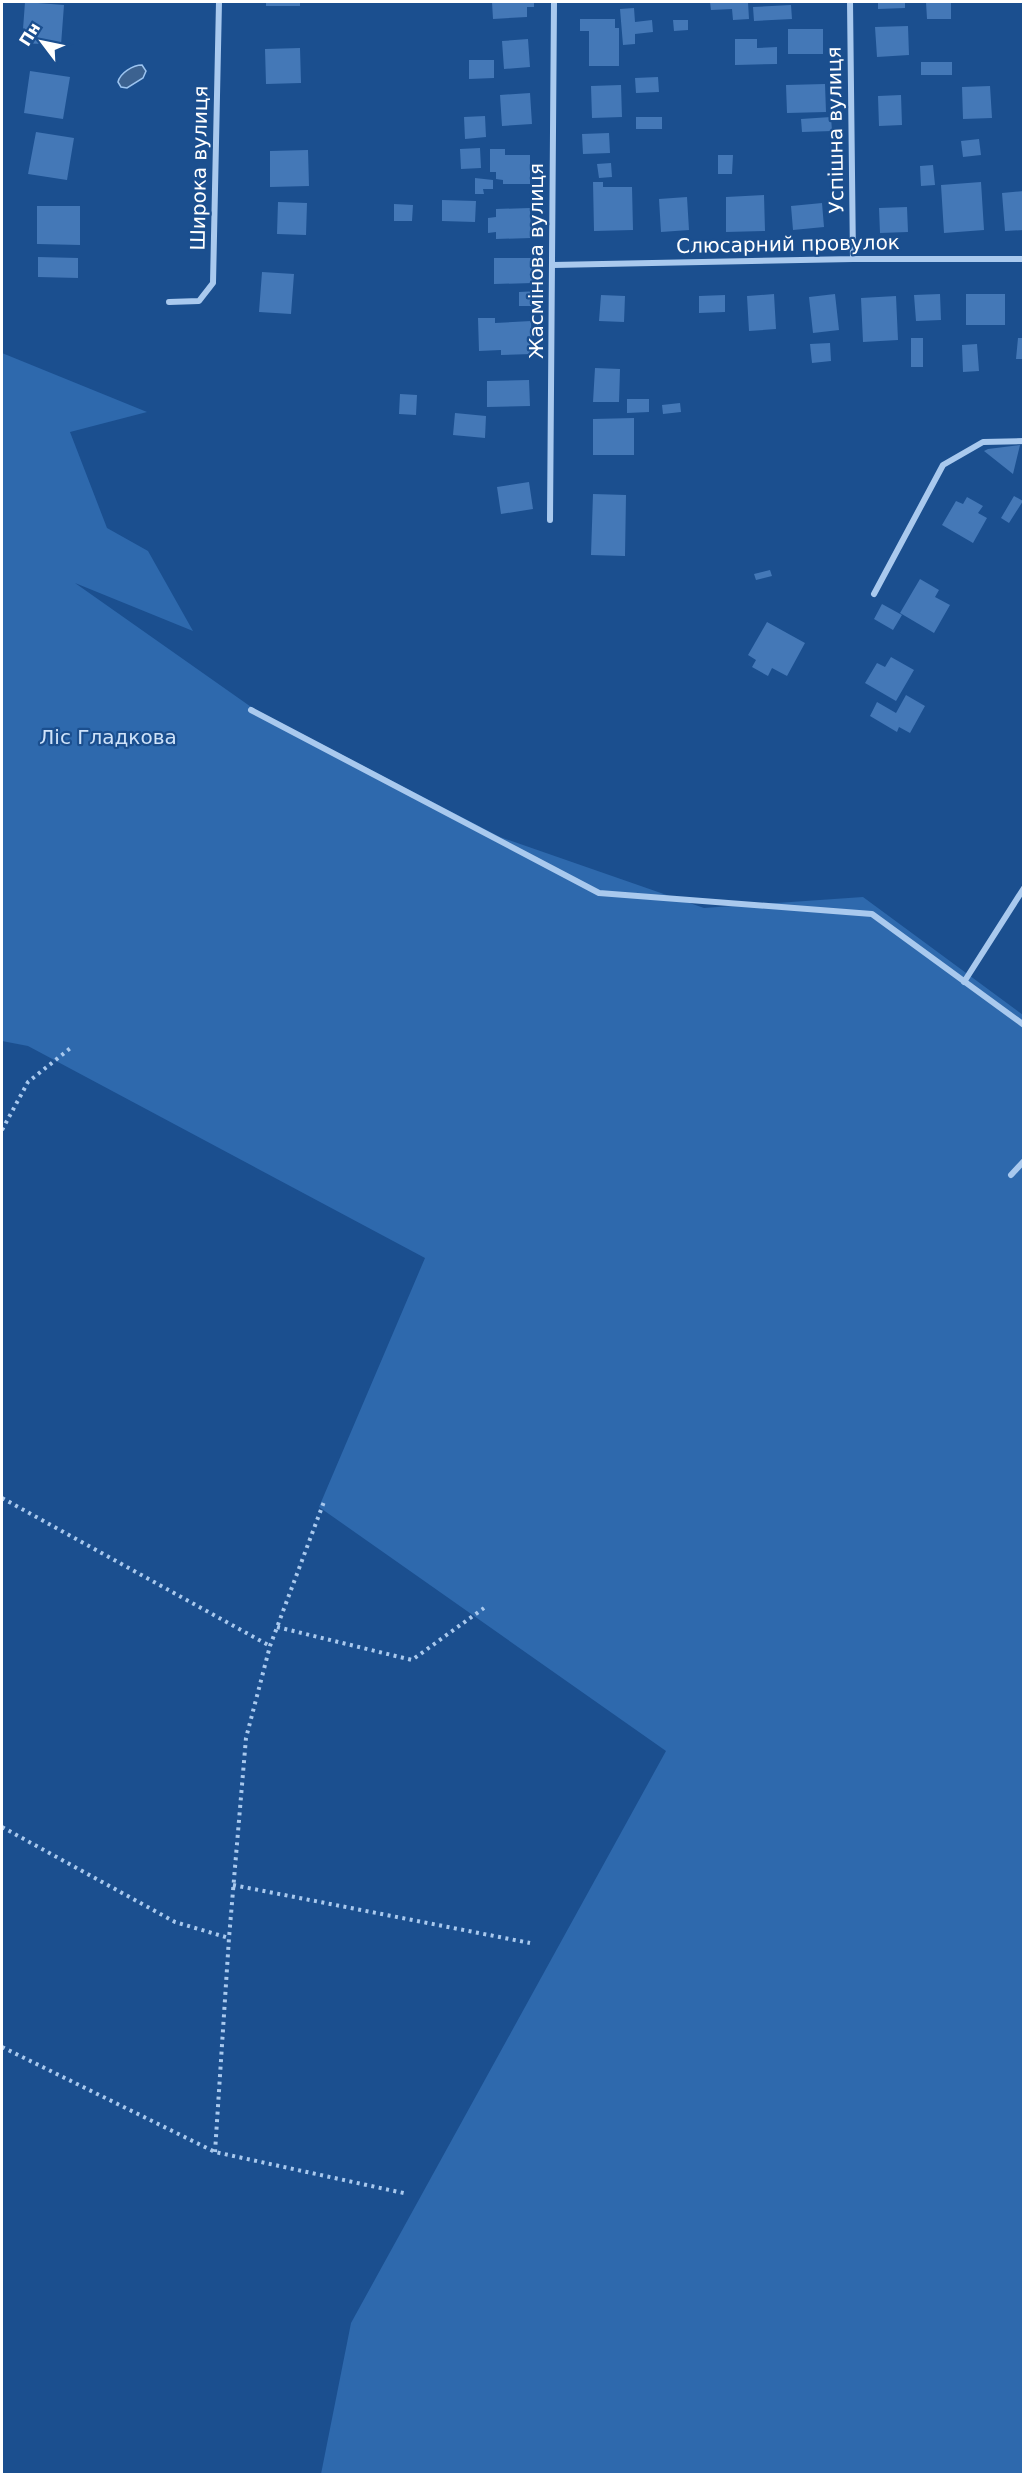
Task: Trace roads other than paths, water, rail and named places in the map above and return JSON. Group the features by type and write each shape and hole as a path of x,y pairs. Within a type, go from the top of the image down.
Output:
{"street":[{"name":"Широка вулиця","path":"169,302 199,301 213,283 219,2"},
{"name":"Жасмінова вулиця","path":"550,520 554,2"},
{"name":"Успішна вулиця","path":"849,2 853,259"},
{"name":"Слюсарний провулок","path":"553,265 853,259 1023,259"},
{"path":"874,594 943,465 983,442 1023,441"},
{"path":"251,710 599,893 872,914 1023,1025"},
{"path":"964,982 1023,888"},
{"path":"1011,1175 1023,1161"}],"park label":[{"name":"Ліс Гладкова","path":"108,737"}]}
